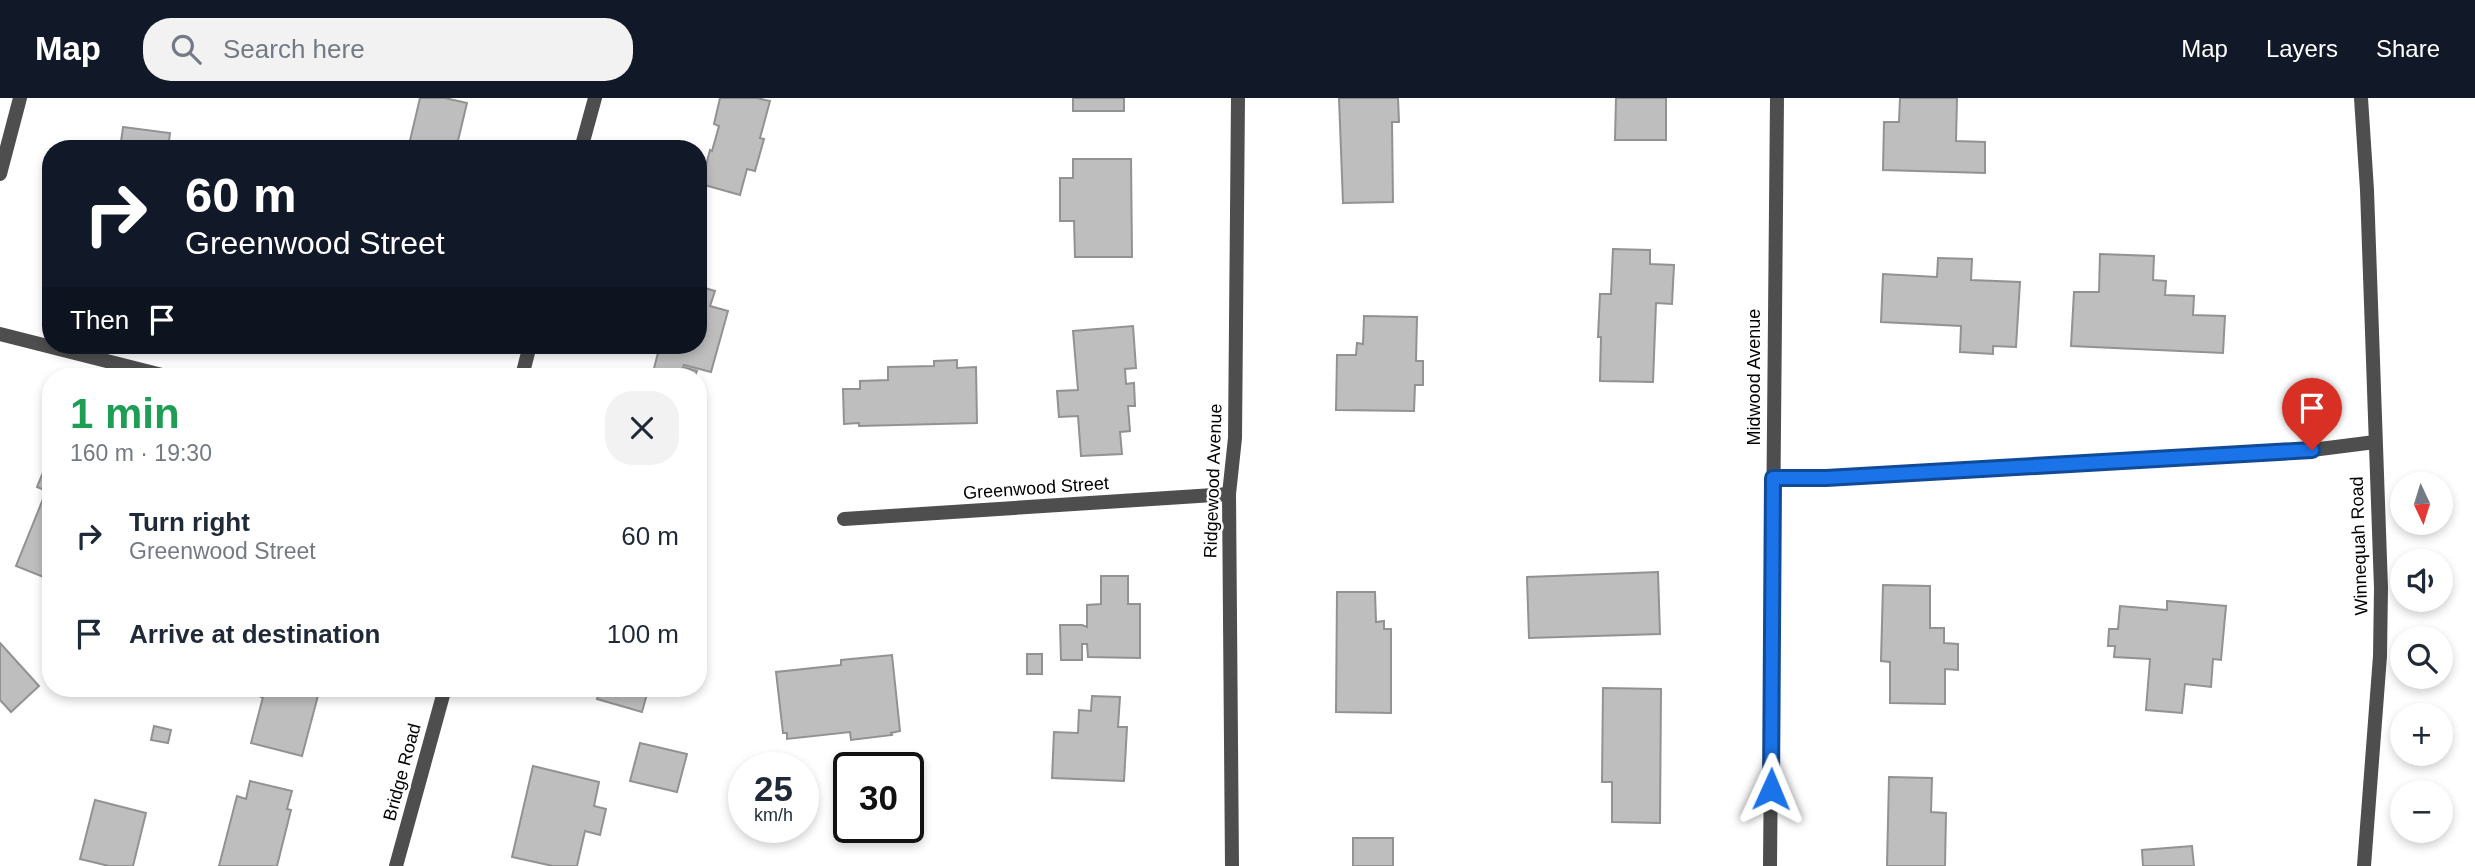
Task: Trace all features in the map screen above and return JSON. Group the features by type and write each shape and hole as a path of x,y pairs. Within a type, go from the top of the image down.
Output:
{"street":[{"path":"0,174 20,98"},
{"path":"583,140 595,98"},
{"name":"Ridgewood Avenue","path":"1232,866 1230,495 1235,438 1238,98"},
{"name":"Midwood Avenue","path":"1770,866 1777,98"},
{"name":"Winnequah Road","path":"2361,98 2367,190 2381,587 2380,656 2364,866"},
{"path":"0,334 42,345"},
{"path":"79,354 134,368"},
{"path":"1773,478 1826,478 2312,450 2375,442"},
{"name":"Greenwood Street","path":"844,519 1230,495"},
{"name":"Bridge Road","path":"397,866 442,697"}],"building":[{"path":"420,98 445,98 467,103 458,140 410,140"},
{"path":"720,98 757,98 770,101 755,171 747,169 740,195 707,186 707,161 719,126 714,124"},
{"path":"1073,98 1124,98 1124,111 1073,111"},
{"path":"1339,98 1398,98 1399,122 1392,122 1393,202 1343,203"},
{"path":"1616,98 1666,98 1666,140 1615,140"},
{"path":"1900,98 1957,98 1956,141 1985,142 1985,173 1883,170 1884,122 1899,122"},
{"path":"123,127 170,133 169,140 121,140"},
{"path":"1073,159 1131,159 1132,257 1075,257 1074,221 1060,221 1060,178 1073,178"},
{"path":"1613,249 1650,250 1650,264 1674,265 1672,304 1656,303 1653,382 1600,381 1600,294 1611,294"},
{"path":"2100,254 2154,256 2153,280 2166,281 2165,295 2194,296 2193,315 2225,316 2223,353 2071,346 2074,292 2099,292"},
{"path":"1938,258 1972,259 1971,280 2020,282 2016,347 1993,346 1993,354 1960,352 1961,326 1881,322 1883,274 1937,277"},
{"path":"707,289 715,291 710,306 728,311 711,372 707,368 684,365 686,368 654,368 658,354 707,354"},
{"path":"1364,316 1417,317 1416,361 1423,361 1423,385 1415,385 1414,411 1336,410 1337,355 1356,355 1357,343 1363,344"},
{"path":"1133,326 1136,368 1125,369 1126,384 1134,383 1135,406 1128,406 1130,431 1120,432 1122,454 1081,456 1078,416 1059,417 1057,391 1078,390 1073,331"},
{"path":"957,360 957,368 976,367 977,423 859,426 859,423 844,424 843,389 860,389 860,381 888,380 888,367 934,366 934,361"},
{"path":"42,475 42,489 37,487"},
{"path":"42,501 42,576 16,566"},
{"path":"1658,572 1660,634 1529,638 1527,577"},
{"path":"1101,576 1128,576 1128,604 1140,604 1140,658 1088,657 1087,644 1082,644 1082,660 1061,660 1060,625 1087,627 1087,605 1101,604"},
{"path":"1883,585 1930,586 1930,628 1944,628 1944,643 1958,644 1958,670 1945,669 1945,704 1890,703 1890,662 1881,661"},
{"path":"1337,592 1375,592 1376,622 1384,621 1384,629 1391,629 1391,713 1336,712"},
{"path":"2167,601 2226,606 2221,660 2213,659 2211,687 2185,684 2182,713 2146,710 2150,659 2114,657 2115,646 2108,646 2109,629 2118,629 2120,606 2167,610"},
{"path":"0,643 39,686 11,712 0,700"},
{"path":"1027,654 1042,654 1042,674 1027,674"},
{"path":"892,655 900,731 891,733 892,735 851,740 850,732 787,739 787,733 783,733 776,672 841,665 841,660"},
{"path":"1603,688 1661,689 1660,823 1612,822 1612,782 1602,782"},
{"path":"1092,696 1120,697 1118,727 1127,727 1124,781 1052,778 1054,732 1078,733 1079,710 1091,711"},
{"path":"263,697 318,697 302,756 251,743"},
{"path":"598,697 646,697 642,712"},
{"path":"154,726 171,730 168,743 151,740"},
{"path":"640,743 687,754 677,792 630,781"},
{"path":"533,766 599,782 594,806 606,809 600,835 585,831 577,866 553,866 512,857"},
{"path":"1889,777 1932,778 1931,812 1946,813 1945,866 1887,866"},
{"path":"250,781 292,791 287,809 291,810 277,866 219,866 237,796 246,799"},
{"path":"95,800 146,813 133,866 109,866 80,859"},
{"path":"1353,838 1393,838 1393,866 1353,866"},
{"path":"2192,846 2194,866 2143,866 2142,850"}],"route":[{"path":"1771,789 1773,478 1826,478 2312,450"}]}
